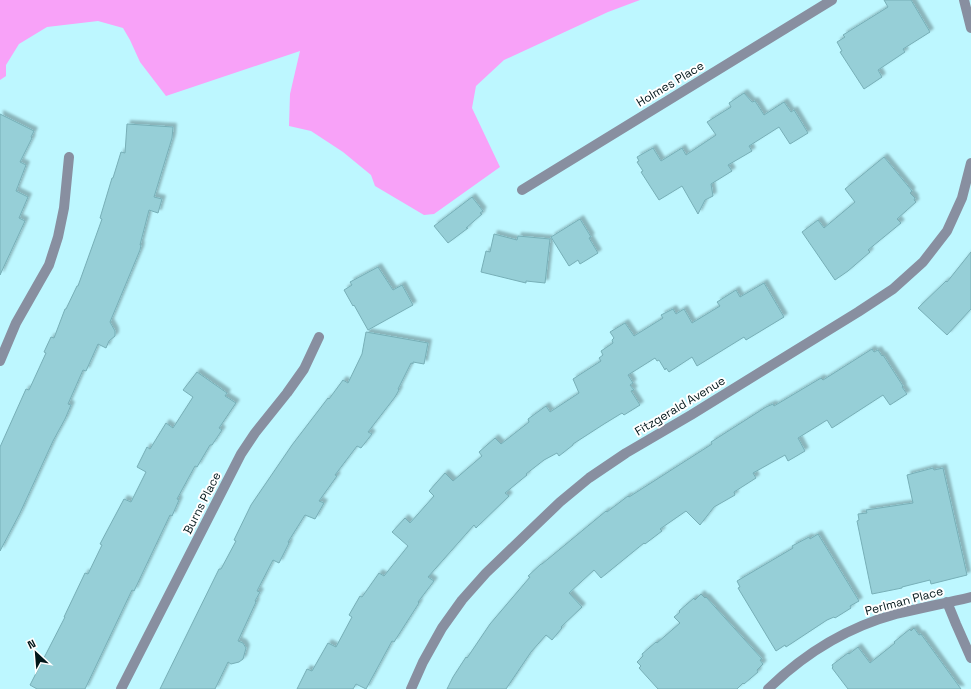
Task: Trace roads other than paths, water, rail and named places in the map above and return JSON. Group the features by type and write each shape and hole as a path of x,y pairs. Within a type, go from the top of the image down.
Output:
{"street":[{"name":"Holmes Place","path":"522,190 832,0"},
{"path":"964,0 971,28"},
{"path":"0,361 16,323 49,265 58,237 64,208 69,157"},
{"name":"Fitzgerald Avenue","path":"412,689 423,662 442,628 462,600 486,573 560,502 589,478 626,454 691,416 893,289 923,262 947,231 962,198 971,163"},
{"name":"Burns Place","path":"121,689 241,454 255,433 304,369 319,337"},
{"name":"Perlman Place","path":"768,689 790,669 807,657 839,637 869,623 896,614 971,597"},
{"path":"947,602 971,658"}]}
